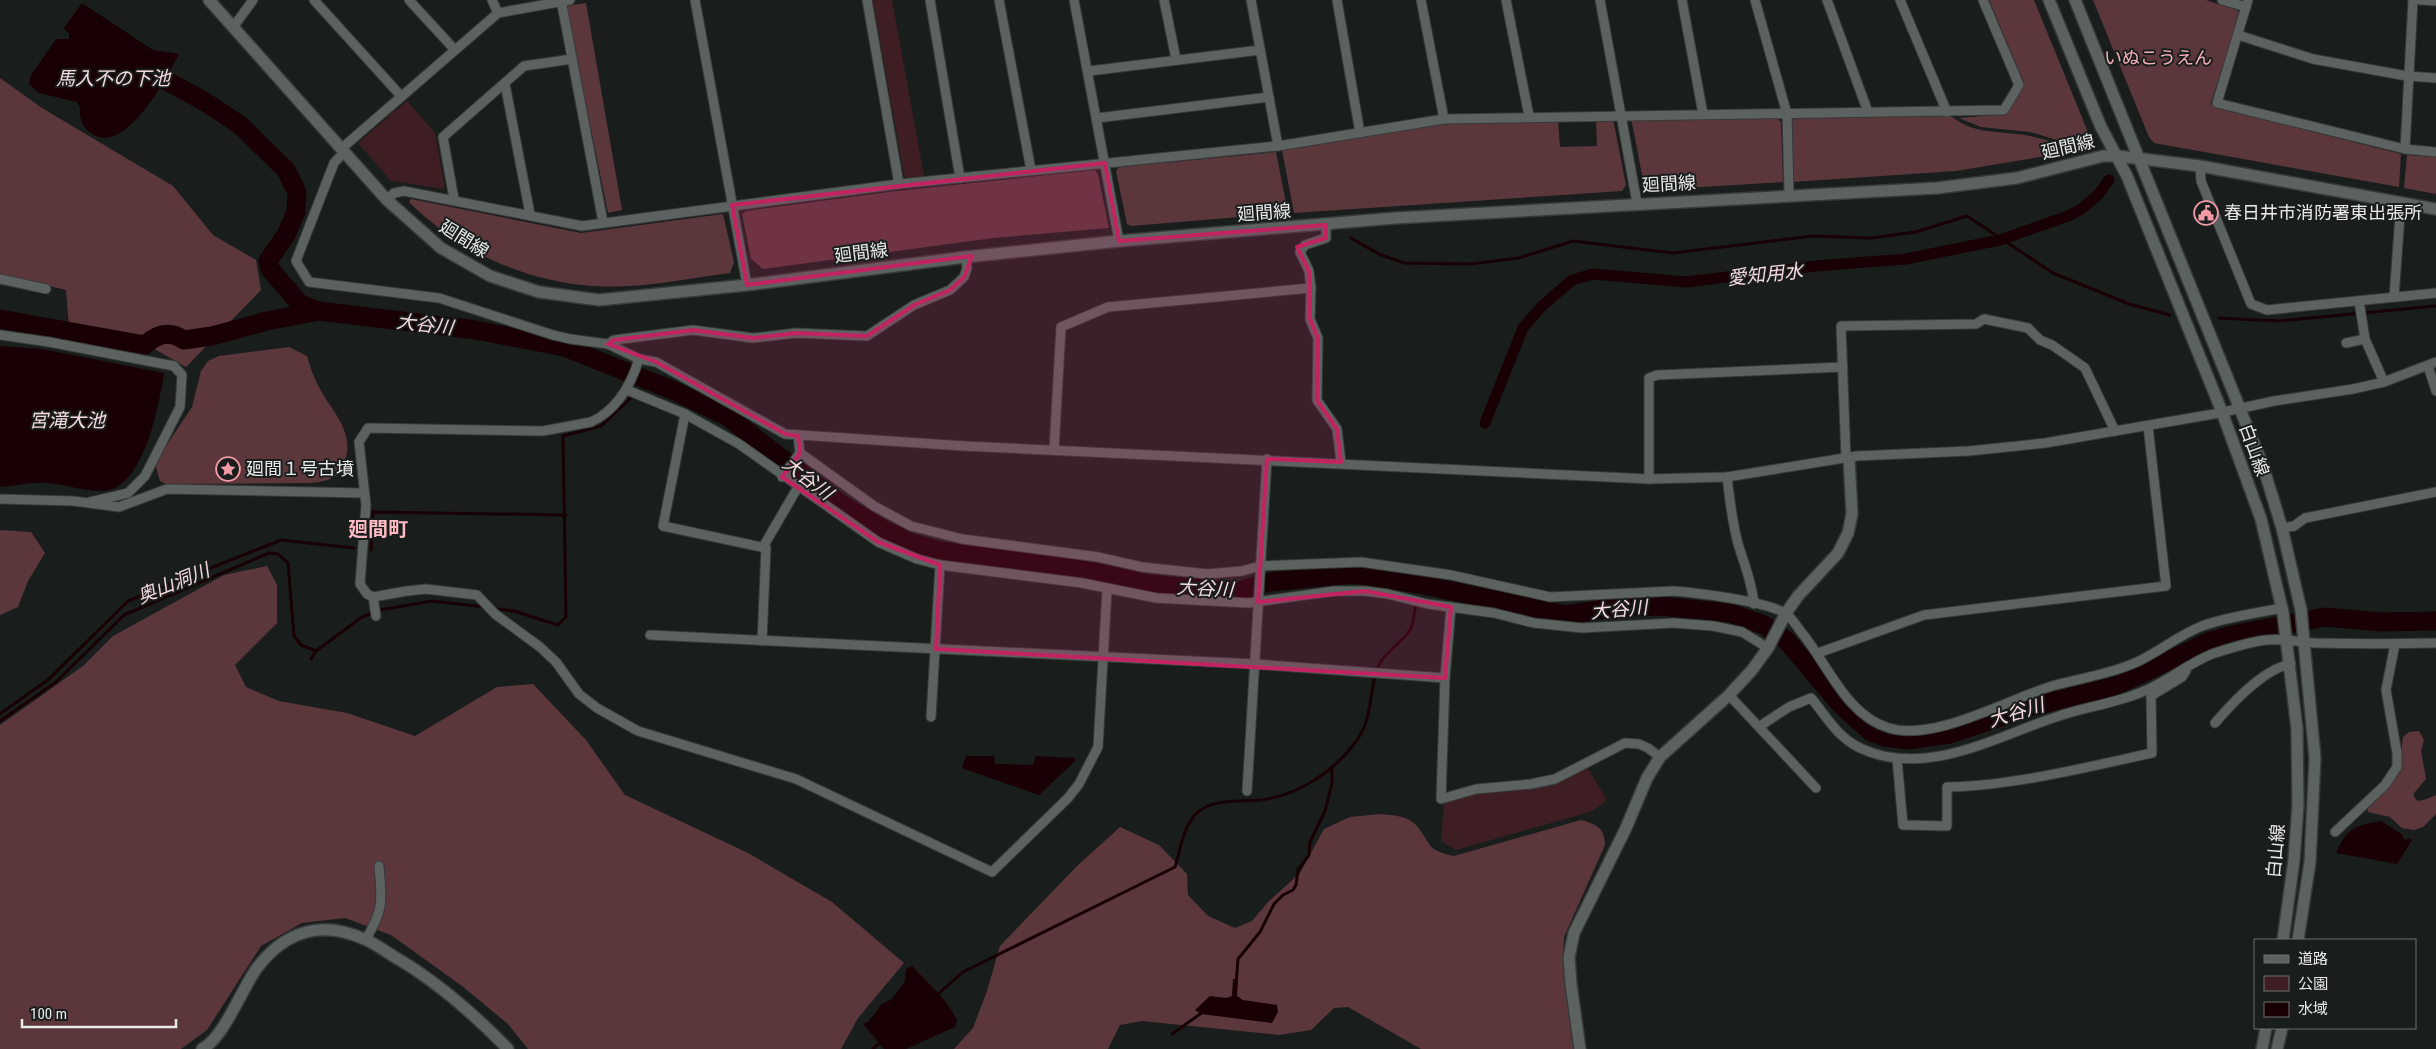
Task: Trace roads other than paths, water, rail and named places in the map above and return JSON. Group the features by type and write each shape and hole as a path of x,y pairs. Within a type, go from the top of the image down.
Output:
{"street":[{"name":"廻間線","path":"209,0 387,200 441,248 490,276 540,292 600,300 747,285 966,257 1119,241 1395,218 1789,194 1938,188 2017,178 2103,156 2139,158 2200,166 2436,209"},
{"path":"234,26 253,0"},
{"path":"314,0 401,96"},
{"path":"410,0 454,50"},
{"path":"492,0 498,13"},
{"path":"695,0 747,285"},
{"path":"866,0 899,184"},
{"path":"930,0 960,178"},
{"path":"999,0 1031,170"},
{"path":"1074,0 1089,71 1119,241"},
{"path":"1164,0 1176,59"},
{"path":"1251,0 1278,146"},
{"path":"1337,0 1360,133"},
{"path":"1421,0 1444,119"},
{"path":"1506,0 1529,116"},
{"path":"1600,0 1637,203"},
{"path":"1682,0 1703,114"},
{"path":"1756,0 1786,114 1789,194"},
{"path":"1827,0 1868,112"},
{"path":"1900,0 1947,112"},
{"path":"387,200 394,193 404,191 454,199 582,226 899,184 1278,146 1444,119 1529,116 2004,110 2019,85 1983,0"},
{"name":"白山線","path":"2049,0 2101,127 2118,156 2222,412 2261,519 2283,610 2291,664 2297,729 2298,805 2294,860 2283,939"},
{"name":"白山線","path":"2075,0 2263,466 2282,528 2301,613 2305,640 2315,758 2310,862 2298,939"},
{"path":"2222,0 2247,4 2217,103 2405,150 2436,152"},
{"path":"2405,150 2407,76 2413,0"},
{"path":"2420,0 2436,1"},
{"path":"603,222 572,59 564,1 498,13 401,96 343,150 334,163 296,261 309,282 439,298 562,337 608,344 638,363 656,362 784,434 798,436 1649,479 1727,477 1847,458 2006,448 2115,432 2353,389 2384,382 2432,364 2436,390"},
{"path":"2238,35 2313,59 2407,76 2436,78"},
{"path":"1089,71 1260,50"},
{"path":"454,199 443,137 524,66 572,59"},
{"path":"504,84 530,214"},
{"path":"1097,118 1269,97"},
{"path":"2200,166 2201,181 2251,304 2267,310 2360,309 2394,297 2436,293"},
{"path":"2394,297 2401,202"},
{"path":"1326,225 1326,238 1301,248 1301,255 1309,271 1311,288 1310,318 1318,338 1317,400 1337,429 1341,462"},
{"path":"608,344 614,340 694,330 753,338 796,332 867,336 914,305 950,290 964,277 968,268 966,257"},
{"path":"0,279 46,290"},
{"path":"1054,450 1061,327 1108,307 1311,288"},
{"path":"2360,309 2365,339 2384,382"},
{"path":"1580,1049 1571,984 1570,957 1574,932 1626,828 1647,778 1660,757 1730,695 1752,670 1769,645 1786,613 1798,596 1838,553 1848,532 1852,514 1847,458 1841,326 1976,324 1984,319 2023,326 2040,340 2052,345 2084,368 2115,432"},
{"path":"0,335 49,342 174,366 182,375 180,407 145,476 128,493 110,499 94,500 85,504"},
{"path":"2346,343 2365,339"},
{"path":"376,612 372,598 366,594 360,584 366,505 359,442 368,428 543,431 561,429 598,419 627,390 638,363"},
{"path":"1649,479 1649,378 1657,375 1843,367"},
{"path":"627,390 685,414 739,444 782,477 878,542 917,559 940,565 1082,583 1107,590 1156,598 1258,602 1334,591 1365,591 1494,613 1534,623 1582,628 1673,623 1713,626 1742,632 1769,645"},
{"path":"685,414 663,526 766,548 762,641"},
{"path":"1818,653 1924,615 2166,586 2148,426"},
{"path":"782,477 800,453 798,436"},
{"path":"800,453 874,506 911,526 937,534 1098,558 1116,563 1172,572 1226,574 1260,568 1360,562 1451,576 1550,597 1674,591 1694,592 1754,604 1786,613 1818,653 1856,709 1870,720 1891,729 1916,730 1967,719 2051,686 2101,674 2137,662 2202,626 2239,616 2283,610"},
{"path":"1247,791 1267,459"},
{"path":"1727,477 1732,514 1739,546 1750,577 1754,604"},
{"path":"763,547 798,487"},
{"path":"0,499 73,501 119,508 166,489 364,493"},
{"path":"2282,528 2294,526 2305,518 2436,492"},
{"path":"931,717 940,565"},
{"path":"372,598 407,591 426,590 477,595 490,608 556,662 579,694 597,708 638,731 796,779 992,872 1068,798 1079,784 1098,746 1107,590"},
{"path":"1451,607 1445,678 1441,799 1476,790 1531,784 1555,779 1625,743 1639,744 1660,757"},
{"path":"650,635 1254,664 1445,678"},
{"path":"1760,726 1789,708 1811,698 1831,726 1845,739 1882,756 1897,759 1935,756 1979,746 2059,716 2142,692 2211,654 2259,641 2287,638 2395,644 2436,643"},
{"path":"2335,832 2385,785 2397,767 2397,753 2386,690 2395,644"},
{"path":"2215,722 2236,699 2280,666 2291,664"},
{"path":"1897,759 1903,825 1947,826 1947,787 1971,787 2083,768 2152,753 2152,696 2182,676 2191,665"},
{"path":"1730,695 1816,788"},
{"path":"366,940 379,916 382,899 379,866"},
{"path":"206,1048 227,1020 255,970 275,947 287,939 317,930 333,929 366,940 424,974 458,1001 508,1049"},
{"path":"2262,1049 2266,1029"},
{"path":"2277,1049 2282,1029"}],"water":[{"name":"馬入不の下池","path":"82,3 153,50 179,54 144,111 118,134 105,138 92,134 86,129 82,122 80,107 77,102 39,93 29,84 31,75 56,39 69,39 69,34 64,28"},
{"name":"宮滝大池","path":"0,346 42,349 164,373 158,405 147,443 139,461 129,476 117,487 103,491 46,483 0,487"},
{"path":"966,756 994,756 995,764 1033,765 1036,756 1075,758 1075,761 1039,795 962,768"},
{"path":"2381,821 2403,835 2402,837 2406,840 2408,838 2412,840 2397,864 2336,853 2344,838 2353,829 2364,824"},
{"path":"912,966 953,1012 957,1020 955,1027 906,1049 884,1049 863,1024 868,1022 882,1004 892,999 905,981 906,969"},
{"path":"1233,979 1238,979 1237,996 1243,1000 1277,1005 1278,1012 1272,1023 1201,1014 1195,1010 1210,996 1226,998 1232,996"}],"waterway":[{"path":"159,77 202,100 240,125 286,170 297,192 296,212 286,235 268,261 270,269 300,304 319,311"},
{"name":"愛知用水","path":"1485,423 1523,328 1541,307 1572,280 1593,274 1686,282 1816,266 1906,259 2000,240 2068,216 2080,210 2098,195 2109,180"},
{"path":"1351,238 1379,254 1404,263 1470,264 1519,258 1573,241 1673,253 1812,236 1871,238 1916,232 1967,216 2053,273 2129,304 2170,315"},
{"path":"2219,318 2279,321 2436,306"},
{"name":"大谷川","path":"0,319 145,345 154,338 168,334 184,340 212,336 267,321 319,311 476,330 564,347 675,391 728,417 842,505 882,529 909,542 939,551 1070,567 1148,584 1236,592 1269,582 1354,574 1419,584 1566,615 1617,607 1660,606 1730,613 1764,625 1786,640 1843,707 1871,732 1884,737 1907,740 1950,734 2027,708 2115,686 2208,642 2237,634 2325,617 2381,622 2436,621"},
{"name":"大谷川","path":"643,387 650,381"},
{"path":"491,608 514,611 558,625 566,617 563,436 601,426 633,396"},
{"name":"奥山洞川","path":"371,550 373,512 566,515"},
{"name":"奥山洞川","path":"0,714 49,679 128,601 281,540 354,548"},
{"path":"0,721 56,682 124,615 269,553 278,554 288,563 294,636 301,645 316,651"},
{"path":"311,659 316,651 362,617 380,610 432,601 485,607"},
{"path":"937,995 963,972 1175,867 1183,837 1189,823 1198,812 1212,804 1275,797 1301,788 1325,773 1345,755 1361,734 1368,715 1375,675 1379,665 1386,655 1408,633 1413,623 1416,605"},
{"path":"1236,984 1238,959 1260,932 1274,904 1283,895 1293,890 1296,885 1298,870 1309,855 1310,842 1325,811 1332,783 1332,766"},
{"path":"1172,1034 1203,1012"},
{"path":"873,1049 882,1041"}],"place":[{"name":"春日井市消防署東出張所","path":"2206,213"},
{"name":"廻間１号古墳","path":"228,469"}],"district":[{"name":"廻間町","path":"378,529"}],"park label":[{"name":"いぬこうえん","path":"2158,58"}]}
